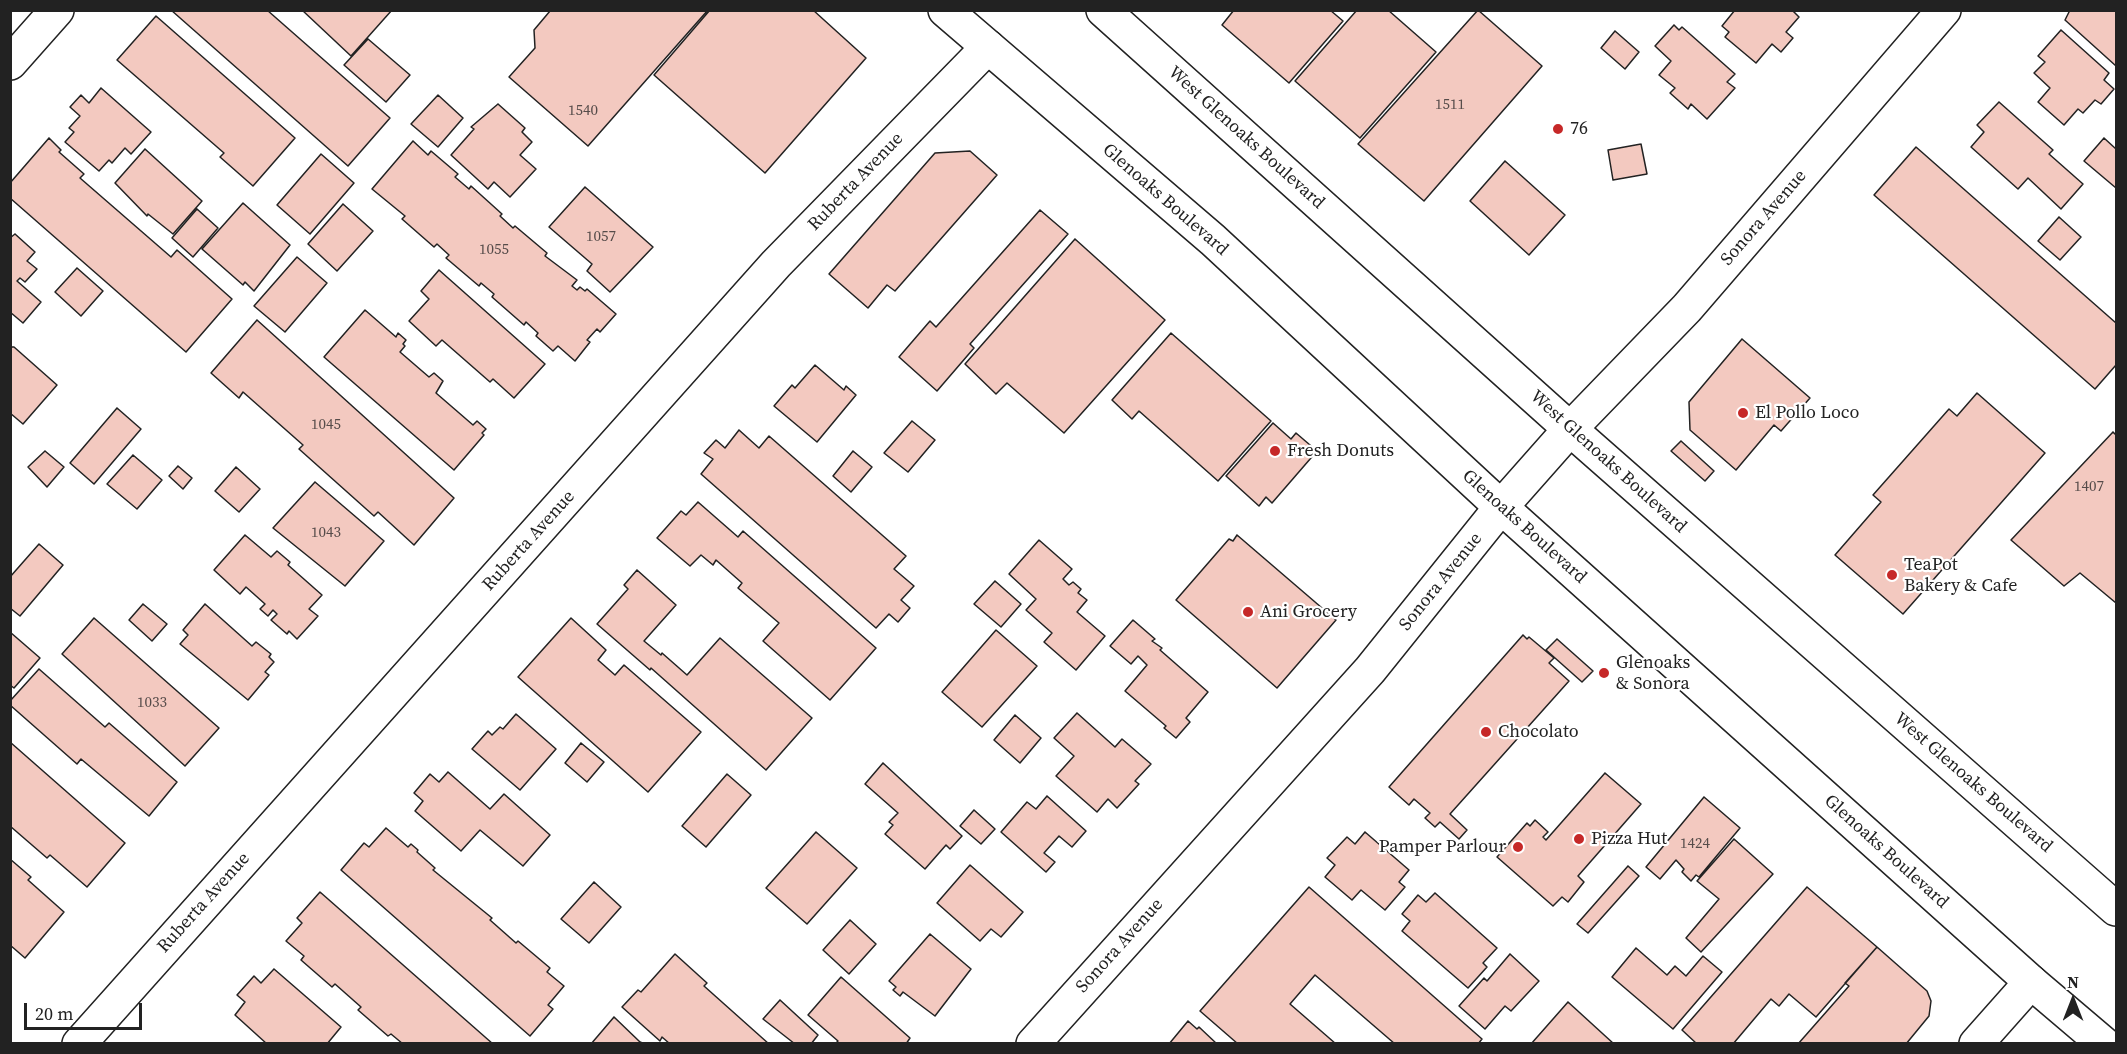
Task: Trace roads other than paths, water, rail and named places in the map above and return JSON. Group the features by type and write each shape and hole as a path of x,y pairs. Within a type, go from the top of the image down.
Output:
{"main road":[{"path":"10,63 57,10"},
{"name":"Glenoaks Boulevard","path":"945,10 1213,240 1501,507 2103,1044"},
{"name":"West Glenoaks Boulevard","path":"1103,10 1570,429 2116,909"},
{"name":"Sonora Avenue","path":"1033,1044 1370,670 1501,507 1570,429 1686,308 1944,10"},
{"name":"Ruberta Avenue","path":"79,1044 776,264 988,47"},
{"path":"1976,1044 2031,982"}],"place":[{"name":"76","path":"1558,129"},
{"name":"El Pollo Loco","path":"1743,413"},
{"name":"Fresh Donuts","path":"1275,451"},
{"name":"TeaPot Bakery & Cafe","path":"1892,575"},
{"name":"Ani Grocery","path":"1248,612"},
{"name":"Glenoaks & Sonora","path":"1604,673"},
{"name":"Chocolato","path":"1486,732"},
{"name":"Pizza Hut","path":"1579,839"},
{"name":"Pamper Parlour","path":"1518,847"}]}
